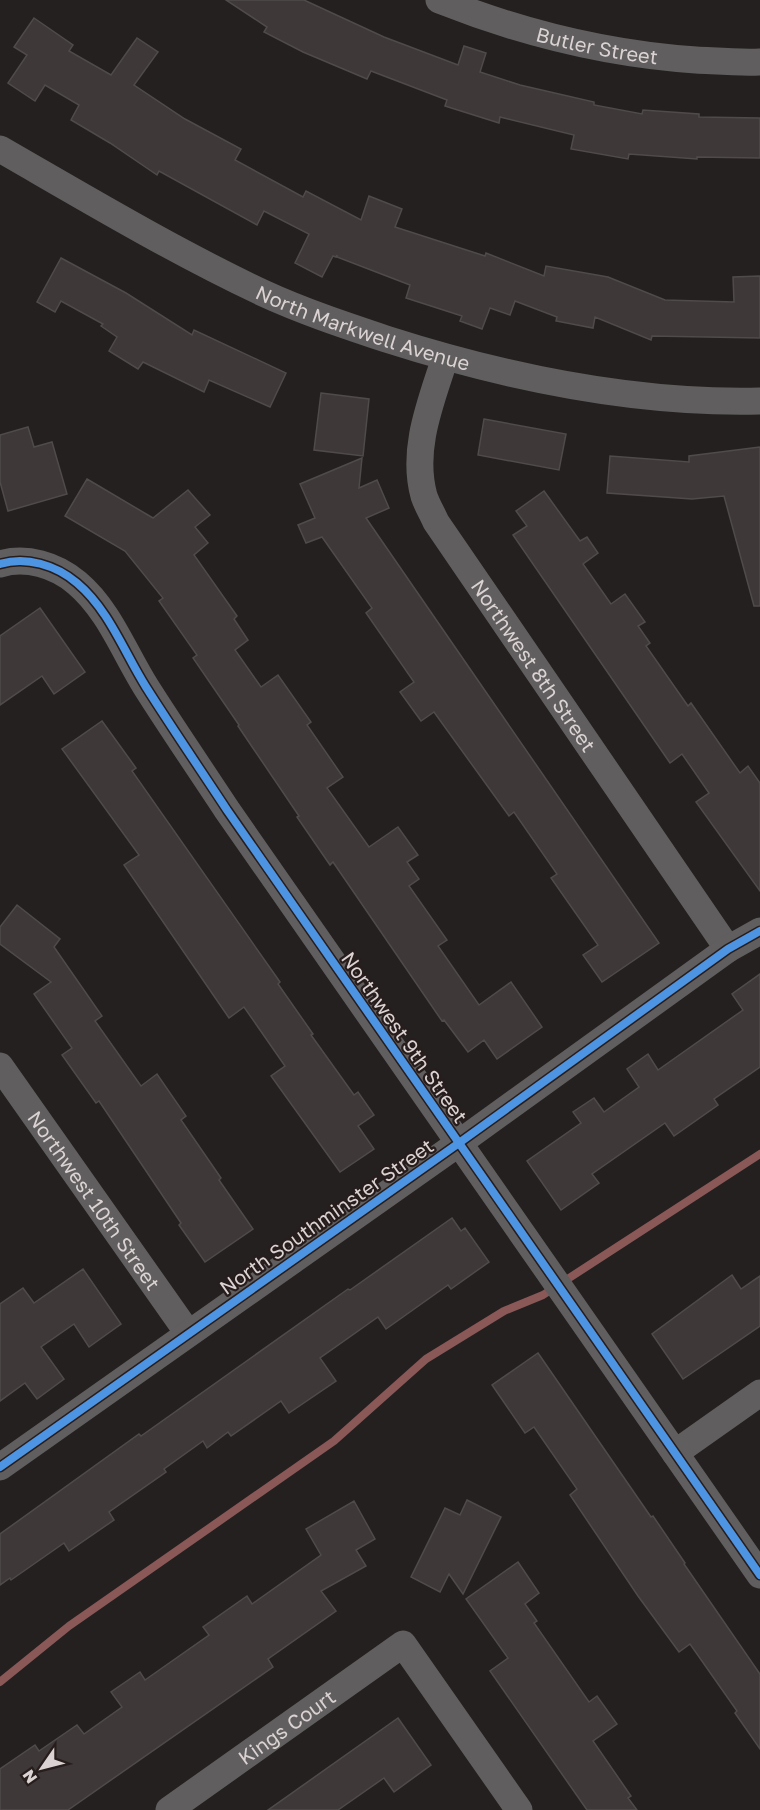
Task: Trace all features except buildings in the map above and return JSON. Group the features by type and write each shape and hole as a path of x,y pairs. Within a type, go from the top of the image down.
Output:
{"street":[{"name":"Butler Street","path":"439,0 507,25 587,46 657,57 760,62"},
{"name":"North Markwell Avenue","path":"0,149 184,254 265,294 339,324 444,358 555,383 654,397 760,401"},
{"name":"Northwest 8th Street","path":"444,358 419,451 420,476 425,498 436,522 728,949"},
{"name":"Northwest 9th Street","path":"0,564 14,560 35,562 76,582 93,599 144,684 227,810 760,1575"},
{"name":"North Southminster Street","path":"0,1467 459,1143 728,949 760,931"},
{"name":"Northwest 10th Street","path":"0,1066 188,1333"},
{"path":"675,1453 760,1394"},
{"name":"Kings Court","path":"169,1810 403,1644 519,1810"}],"waterway":[{"path":"0,1682 69,1626 334,1441 426,1359 504,1311 543,1295 760,1154"}],"cycle path":[{"path":"0,564 30,562 60,571 77,583 98,606 146,687 227,810 760,1575"},
{"path":"0,1467 459,1143 728,949 760,931"}]}
